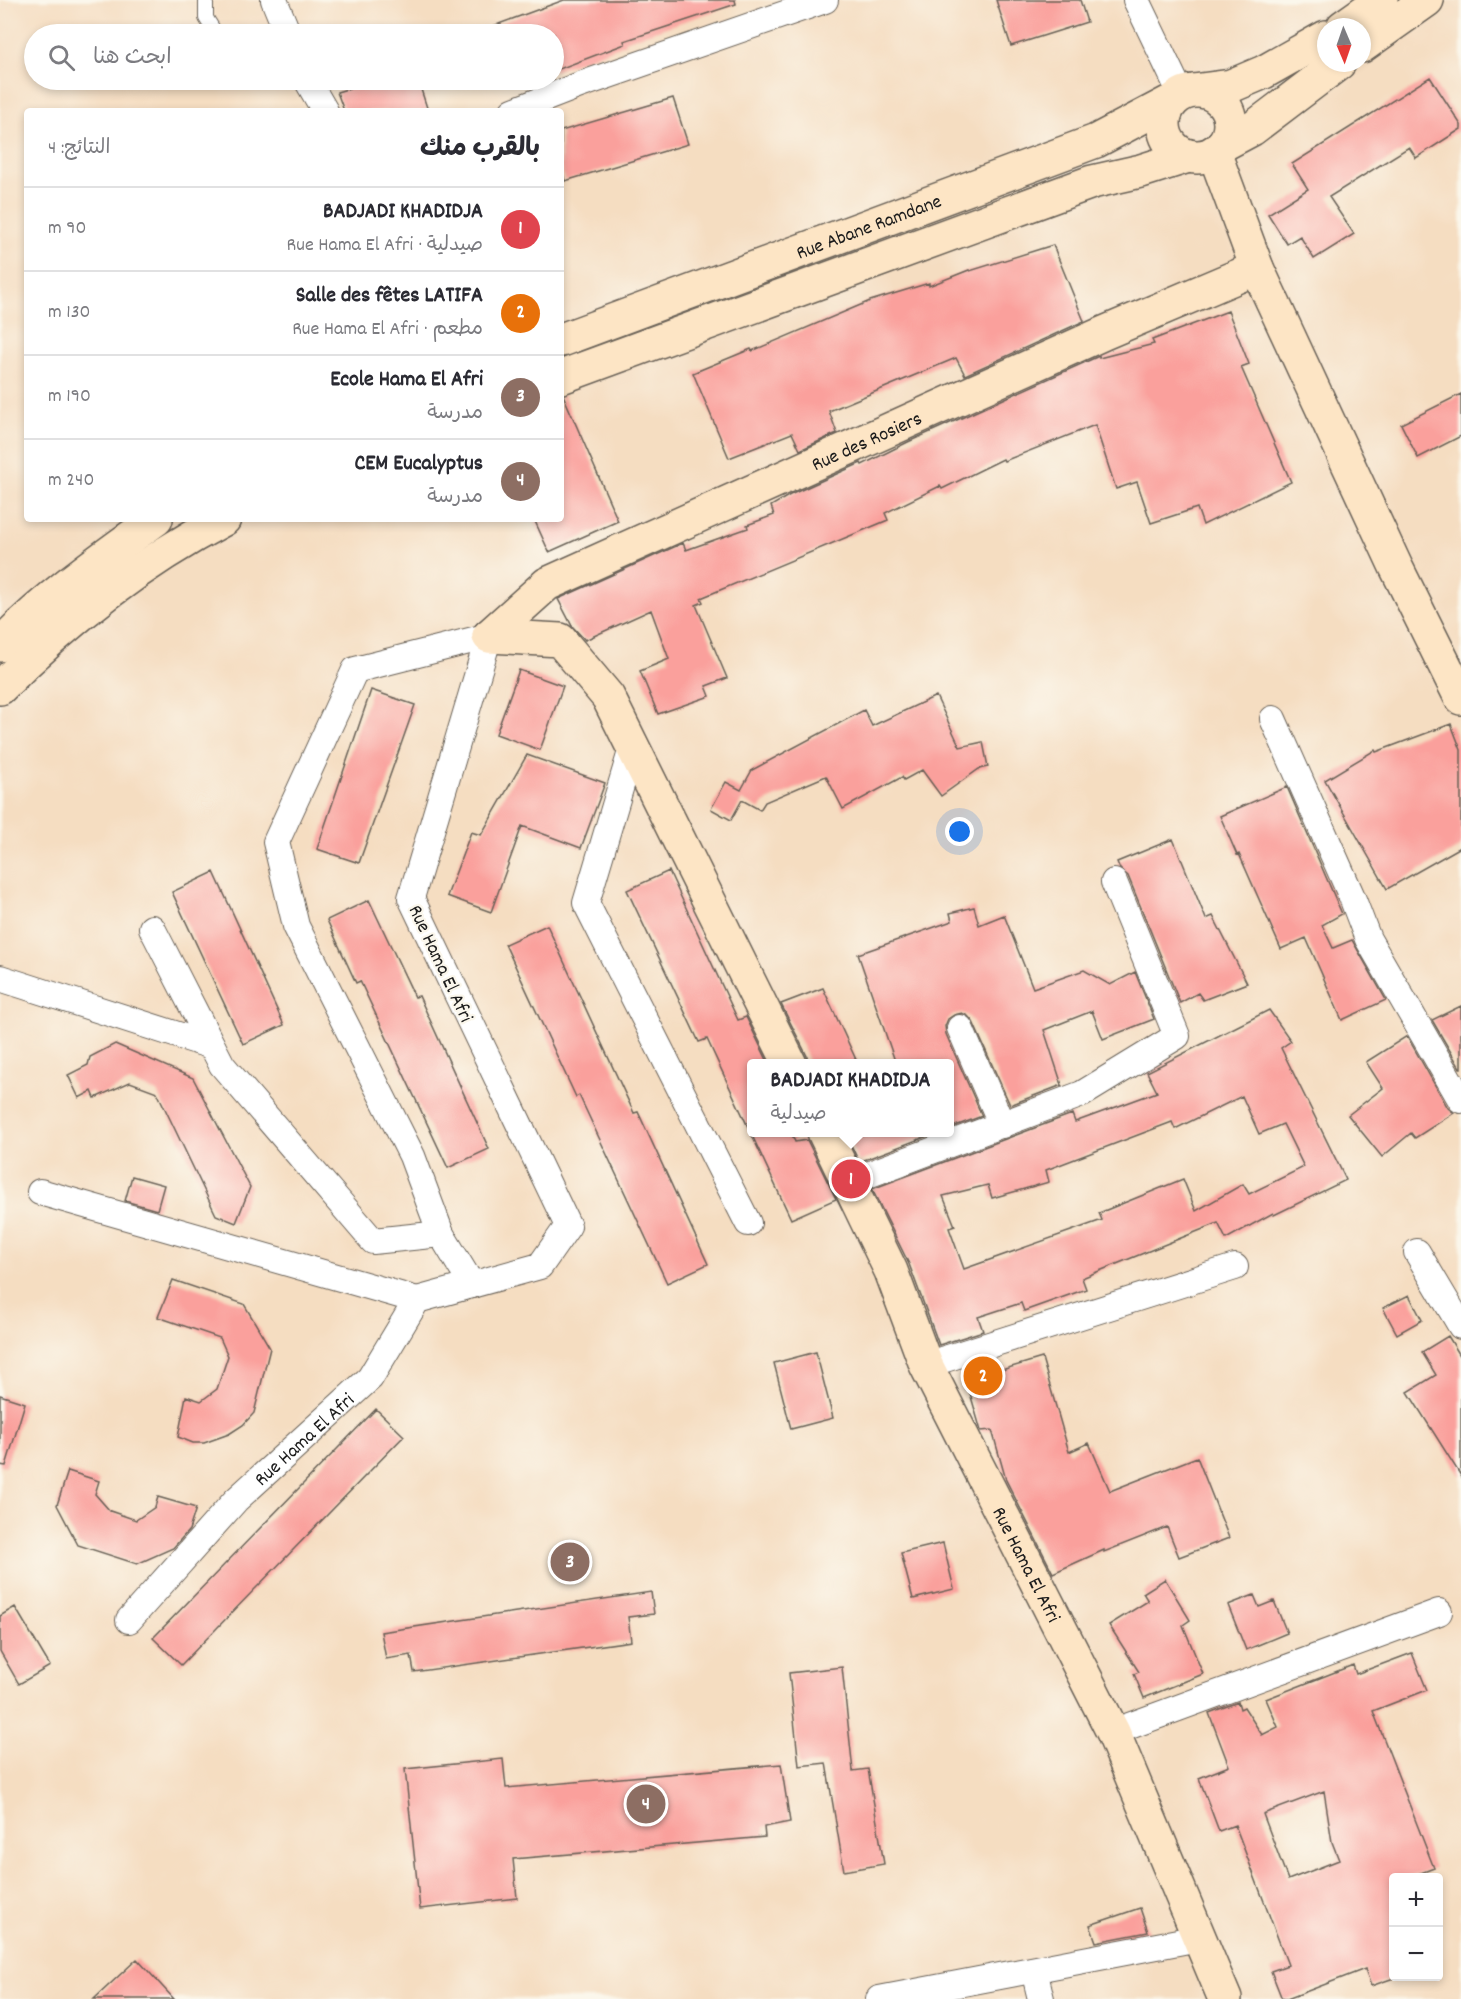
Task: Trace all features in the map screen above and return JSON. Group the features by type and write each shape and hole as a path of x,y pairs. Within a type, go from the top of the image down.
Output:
{"street":[{"path":"274,0 284,24"},
{"path":"521,108 580,85 825,0"},
{"path":"1136,0 1182,95"},
{"path":"1356,18 1381,0"},
{"path":"1371,40 1427,0"},
{"path":"1182,95 1204,92 1215,96 1228,112 1230,124 1228,135 1208,151 1177,151 1164,132 1163,122 1166,111 1182,95 1231,86 1264,72 1317,42"},
{"path":"564,376 1092,182 1141,171 1208,151 1252,129 1327,72"},
{"path":"313,90 323,108"},
{"name":"Rue Abane Ramdane","path":"564,339 1096,141 1182,95"},
{"path":"1208,151 1257,268 1396,567 1461,698"},
{"name":"Rue des Rosiers","path":"489,636 547,584 1104,333 1257,268"},
{"path":"0,645 19,625 90,567 152,522"},
{"path":"0,688 66,625 120,584 219,522"},
{"path":"472,1284 441,1234 412,1156 296,926 276,842 355,670 489,636 560,640 608,697 788,1059"},
{"name":"Rue Hama El Afri","path":"129,1620 236,1500 370,1377 417,1300 540,1266 568,1226 411,898 489,636"},
{"path":"1273,719 1352,897 1368,939 1461,1100"},
{"path":"633,745 586,903 748,1223"},
{"path":"849,1182 1082,1094 1177,1036 1114,882"},
{"path":"152,928 222,1065 373,1241 441,1234"},
{"path":"0,978 212,1046"},
{"path":"960,1029 1002,1125"},
{"name":"Rue Hama El Afri","path":"826,1137 891,1271 926,1365 1113,1732 1225,1999"},
{"path":"40,1192 417,1300"},
{"path":"1417,1252 1461,1326"},
{"path":"926,1365 1235,1267"},
{"path":"1113,1732 1439,1612"},
{"path":"879,1999 1199,1938"},
{"path":"1034,1970 1041,1999"}],"lane":[{"path":"206,0 206,18 210,24"}],"building":[{"path":"564,0 735,0 736,4 624,41 625,44 564,67 564,24 499,24"},
{"path":"996,0 1080,0 1087,22 1011,46"},
{"path":"1430,77 1461,125 1461,129 1416,158 1409,147 1329,197 1354,234 1314,259 1300,236 1287,244 1268,214 1308,189 1292,164"},
{"path":"344,90 421,90 427,108 343,108 337,92"},
{"path":"673,98 688,144 565,181 564,130"},
{"path":"1053,245 1084,321 965,375 956,358 829,411 837,433 800,450 792,433 729,458 693,373 751,349 752,351 870,301 929,283 929,286 969,270"},
{"path":"1228,311 1249,364 1241,367 1291,482 1203,525 1197,508 1151,523 1137,482 1116,489 1095,425 1004,461 1003,459 942,489 940,486 885,513 888,520 701,598 703,602 696,605 727,678 706,686 710,696 658,714 640,671 669,659 651,610 585,640 572,626 558,599 683,543 686,550 748,528 747,525 774,515 771,506 790,495 861,463 862,465 1099,356 1099,358 1154,344 1152,340"},
{"path":"1461,394 1461,436 1418,458 1401,424"},
{"path":"564,397 618,521 549,552 535,522 564,522"},
{"path":"519,670 563,686 540,750 496,734"},
{"path":"371,690 415,705 359,863 317,849"},
{"path":"936,696 960,747 983,742 988,767 979,769 941,796 922,770 904,780 902,777 843,809 826,776 765,802 760,810 742,800 731,820 711,809 726,782 741,790 752,770 864,710 872,726"},
{"path":"1451,724 1461,750 1461,847 1387,889 1325,780 1375,750 1376,752"},
{"path":"527,755 605,783 581,848 522,826 491,912 447,896 471,832 481,835"},
{"path":"1287,787 1342,914 1322,925 1333,948 1352,940 1386,1000 1342,1020 1306,938 1281,949 1220,816"},
{"path":"1173,839 1206,919 1213,916 1247,983 1203,1000 1198,993 1180,1003 1128,876 1120,869 1117,862"},
{"path":"669,871 738,1020 746,1017 767,1059 747,1059 747,1125 707,1039 699,1042 627,890"},
{"path":"214,872 284,1025 243,1044 172,892"},
{"path":"369,900 415,997 419,996 489,1149 448,1168 360,981 356,983 327,920"},
{"path":"974,907 979,925 1004,915 1033,988 1084,970 1110,985 1135,972 1154,1019 1103,1039 1092,1011 1044,1030 1062,1085 1010,1105 973,1022 962,1013 954,1015 948,1019 945,1026 946,1034 982,1116 954,1126 954,1059 894,1059 858,954 952,921 950,913"},
{"path":"547,925 634,1113 638,1112 708,1264 667,1283 579,1095 576,1097 505,944"},
{"path":"823,988 856,1059 807,1059 781,1004"},
{"path":"1461,1006 1461,1068 1460,1068 1432,1020"},
{"path":"1269,1010 1291,1041 1281,1048 1346,1180 1274,1215 1273,1213 1226,1239 1218,1223 1082,1278 1086,1289 1024,1311 1021,1303 978,1317 983,1331 939,1345 909,1264 872,1189 1072,1114 1075,1122 1157,1092 1147,1072","holes":["1242,1096 1259,1134 1283,1124 1304,1167 1249,1194 1243,1184 1196,1211 1183,1179 1099,1213 1102,1220 964,1269 949,1228 955,1226 943,1196 988,1185 992,1198 1049,1182 1046,1170 1172,1122 1175,1129"]},
{"path":"1407,1036 1448,1108 1454,1113 1415,1138 1411,1133 1382,1157 1348,1115 1383,1088 1366,1062"},
{"path":"115,1044 193,1078 250,1187 236,1223 216,1215 157,1092 130,1082 95,1098 92,1091 79,1098 68,1075 88,1065 90,1057"},
{"path":"753,1137 793,1137 795,1142 807,1140 836,1199 791,1219"},
{"path":"847,1137 925,1137 859,1162"},
{"path":"132,1176 164,1185 157,1210 125,1201"},
{"path":"173,1280 244,1304 270,1348 254,1413 243,1425 229,1434 204,1443 193,1443 178,1437 186,1396 201,1401 217,1389 228,1356 220,1338 158,1317"},
{"path":"1409,1295 1422,1320 1397,1334 1383,1308"},
{"path":"1448,1336 1461,1357 1461,1476 1408,1392 1436,1375 1422,1352"},
{"path":"816,1352 833,1418 791,1429 774,1363"},
{"path":"1042,1358 1069,1452 1089,1443 1110,1491 1197,1457 1229,1538 1179,1557 1167,1527 1104,1552 1104,1550 1053,1573 1006,1480 992,1430 981,1431 963,1369 993,1359 998,1371"},
{"path":"0,1395 25,1403 6,1466 0,1465"},
{"path":"376,1409 404,1436 181,1665 153,1638"},
{"path":"68,1471 99,1481 95,1494 110,1511 136,1520 155,1507 158,1497 196,1508 189,1530 173,1548 137,1564 78,1545 57,1505"},
{"path":"943,1543 954,1589 913,1599 901,1553"},
{"path":"1165,1579 1190,1620 1183,1625 1203,1674 1144,1698 1134,1674 1139,1672 1109,1625 1148,1601 1143,1593"},
{"path":"651,1592 654,1614 628,1617 631,1641 414,1672 411,1655 386,1659 381,1632"},
{"path":"1254,1595 1259,1607 1274,1601 1287,1633 1246,1650 1228,1605"},
{"path":"15,1607 50,1666 19,1684 0,1651 0,1616"},
{"path":"1412,1653 1427,1690 1373,1711 1434,1868 1421,1873 1389,1873 1389,1980 1371,1986 1365,1969 1282,1999 1271,1971 1288,1965 1235,1825 1219,1831 1199,1778 1229,1766 1209,1713 1238,1702 1240,1709 1244,1707 1262,1735 1278,1727 1266,1699 1353,1665 1356,1674","holes":["1324,1791 1332,1842 1339,1860 1288,1880 1263,1814"]},
{"path":"842,1667 853,1771 868,1769 884,1864 844,1871 826,1763 799,1766 789,1673"},
{"path":"503,1759 506,1788 781,1764 790,1822 764,1827 765,1837 513,1859 517,1898 420,1909 405,1769"},
{"path":"1140,1908 1148,1932 1096,1942 1090,1925"},
{"path":"137,1959 174,1999 94,1999"}],"place":[{"name":"BADJADI KHADIDJA","path":"851,1179"},
{"name":"Salle des fêtes LATIFA","path":"983,1376"},
{"name":"Ecole Hama El Afri","path":"570,1562"},
{"name":"CEM Eucalyptus","path":"646,1804"}]}
